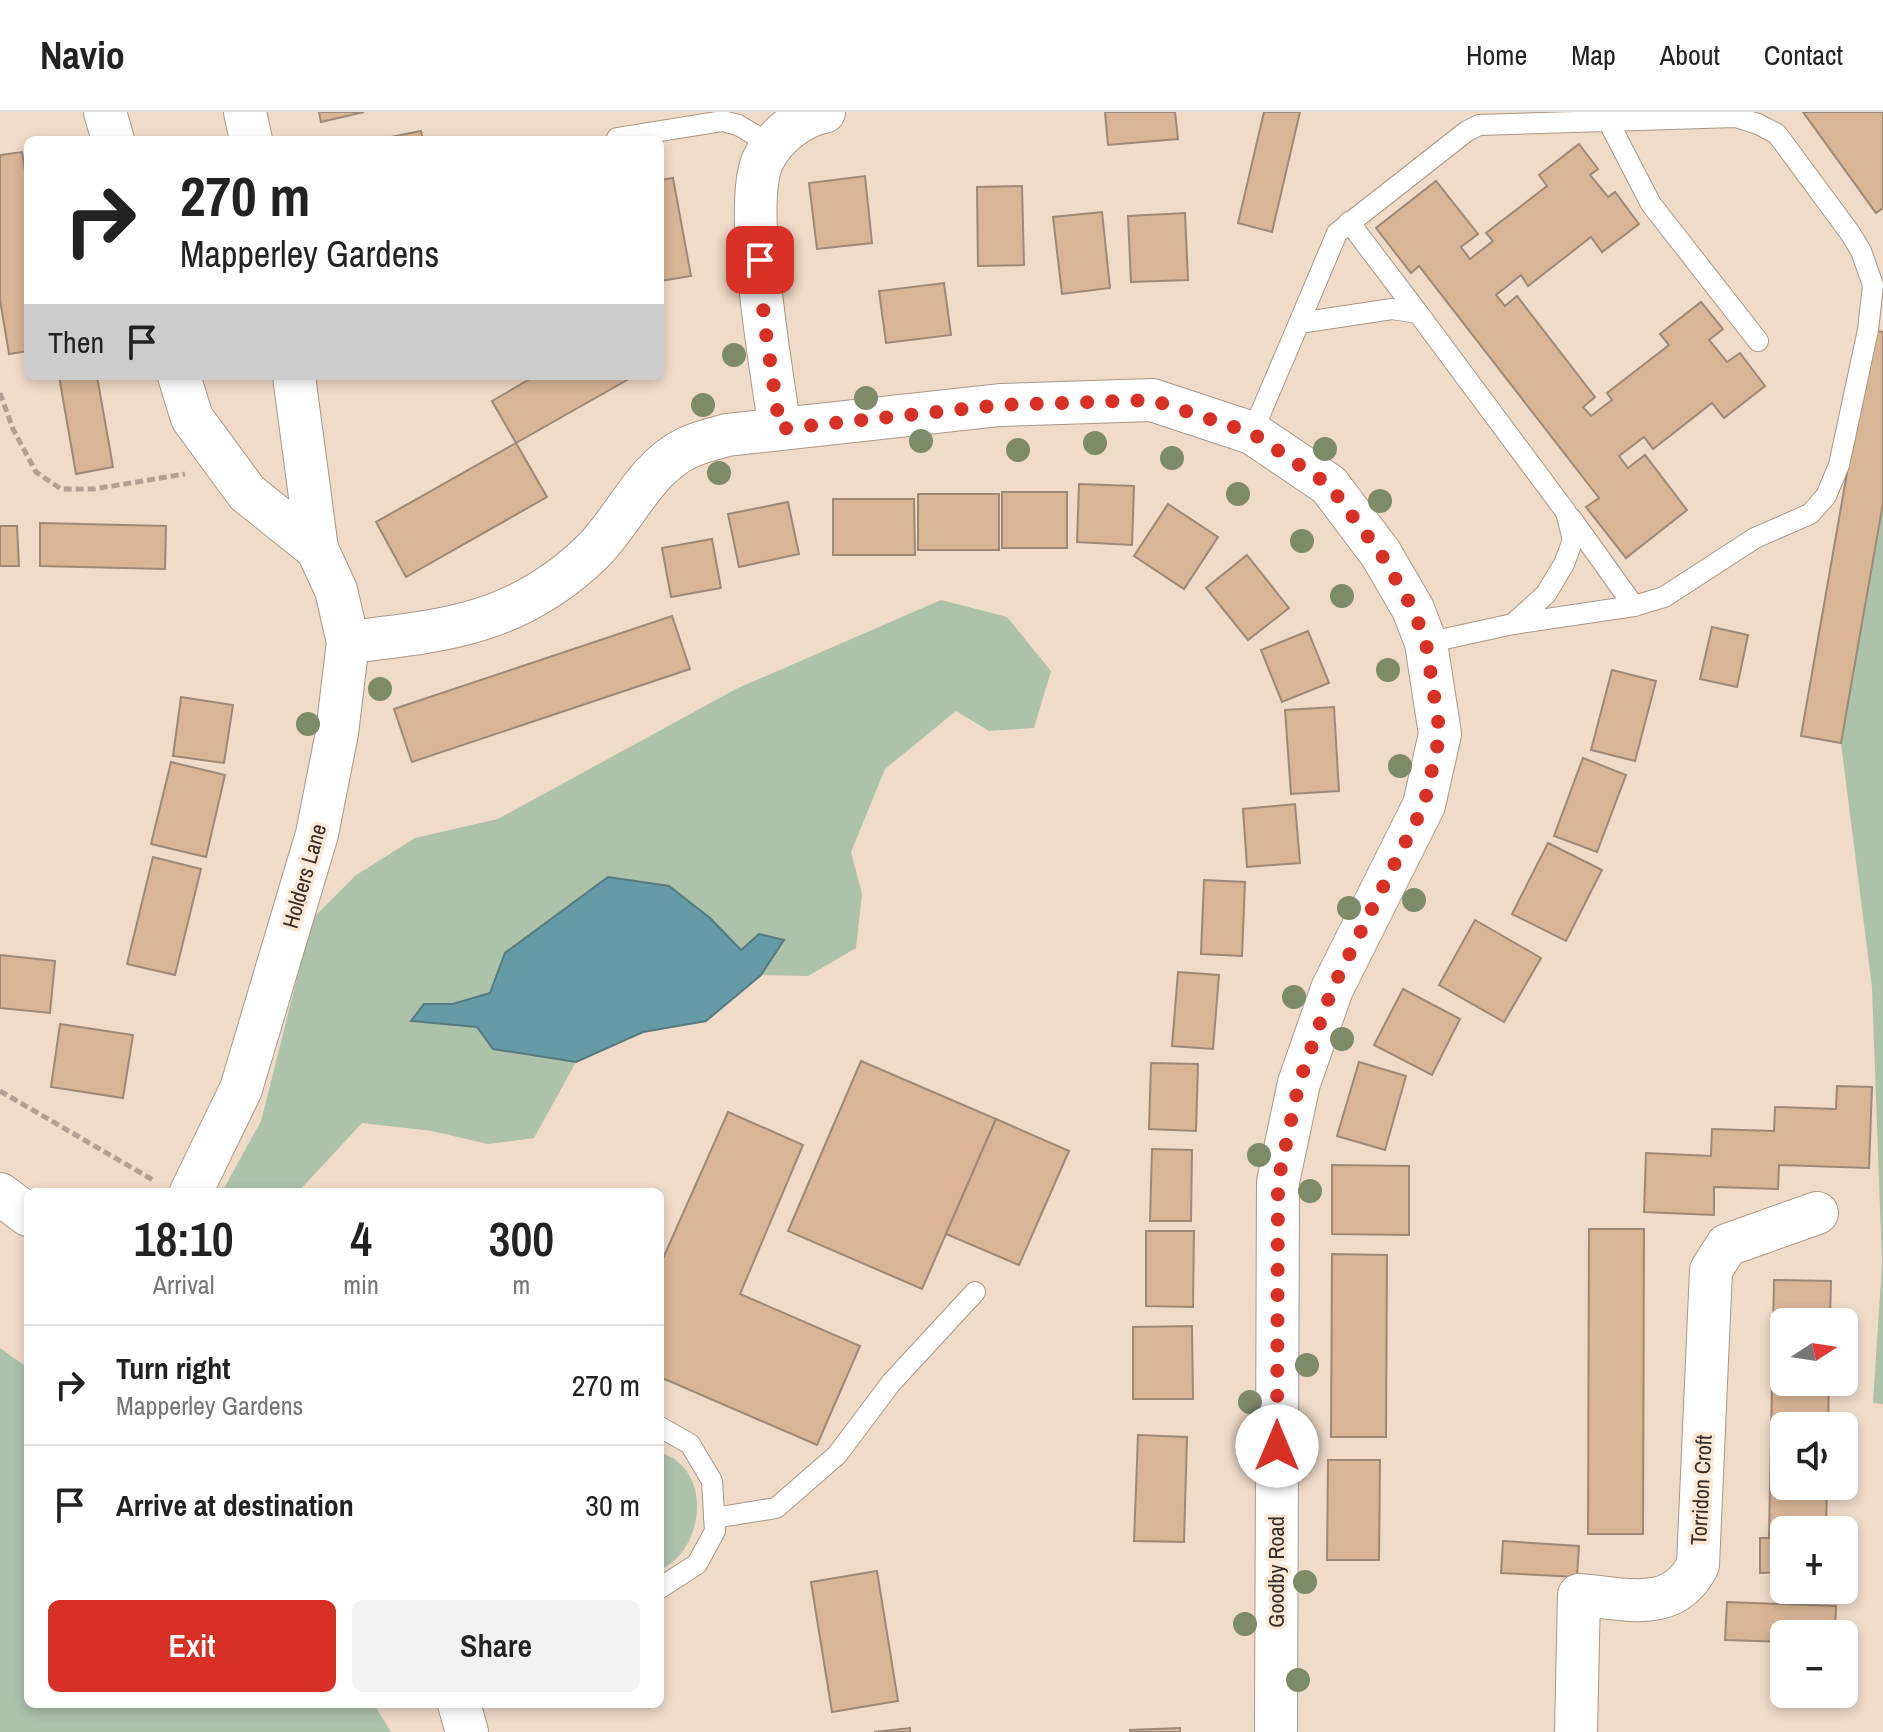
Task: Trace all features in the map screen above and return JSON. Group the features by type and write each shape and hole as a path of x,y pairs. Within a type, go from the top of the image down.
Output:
{"street":[{"path":"105,112 112,136"},
{"path":"245,112 250,136"},
{"path":"780,429 764,320 756,200 761,162 778,136 824,112"},
{"name":"Holders Lane","path":"180,380 192,418 247,493 317,549"},
{"name":"Holders Lane","path":"176,1188 241,1089 317,834 337,733 348,642 336,590 317,549 295,380"},
{"name":"Goodby Road","path":"348,642 451,630 509,611 552,585 593,551 627,512 651,475 685,448 727,435 1000,405 1152,400 1252,433 1329,485 1381,554 1413,609 1426,643 1440,734 1424,805 1332,989 1299,1083 1278,1182 1276,1732"},
{"path":"0,1194 24,1212"},
{"name":"Torridon Croft","path":"1576,1732 1579,1595 1652,1600 1673,1596 1689,1583 1698,1565 1711,1270 1727,1245 1817,1213"},
{"path":"460,1708 467,1732"}],"lane":[{"path":"1252,433 1337,233 1467,131 1479,125 1736,117 1777,134 1850,233 1873,285 1868,330 1839,465 1826,496 1810,514 1755,538 1664,597 1634,606 1513,624 1426,643"},
{"path":"630,136 729,121 772,145"},
{"path":"1608,121 1651,204 1758,341"},
{"path":"1349,222 1634,606"},
{"path":"1299,323 1392,309 1418,313"},
{"path":"1513,624 1546,594 1564,564 1573,540 1566,512"},
{"path":"714,1518 776,1508 837,1455 891,1383 975,1292"},
{"path":"664,1429 690,1444 712,1481 715,1531 697,1564 664,1585"}],"path":[{"path":"1,396 36,472 61,489 94,489 180,478 218,452"},
{"path":"0,1091 176,1188"}],"green space":[{"path":"1883,503 1883,1404 1873,1403 1882,1264 1872,987 1841,743"},
{"path":"941,600 1007,617 1051,671 1034,728 989,731 956,711 885,769 851,852 862,894 856,948 808,976 761,975 784,939 741,951 710,918 505,953 490,993 453,1004 424,1004 412,1021 477,1027 493,1049 576,1062 534,1138 488,1144 432,1131 362,1123 302,1188 224,1188 261,1121 312,919 355,876 415,838 498,819 736,689"},
{"path":"0,1348 24,1365 24,1708 376,1708 391,1732 0,1732"},
{"path":"664,1454 688,1473 697,1503 691,1535 684,1550 664,1568"}],"water":[{"path":"608,877 669,886 710,918 741,950 759,934 784,940 761,975 706,1021 643,1032 576,1062 493,1049 477,1027 411,1021 424,1004 453,1004 490,993 505,953"}],"building":[{"path":"319,112 364,112 321,122"},
{"path":"1105,112 1175,112 1178,139 1108,145"},
{"path":"1264,112 1300,112 1272,232 1238,223"},
{"path":"1803,112 1883,112 1883,208 1876,213"},
{"path":"421,131 422,136 396,136"},
{"path":"1579,144 1598,169 1590,175 1608,197 1615,192 1639,224 1602,252 1591,237 1528,286 1521,275 1496,295 1505,306 1517,296 1595,397 1583,407 1591,416 1612,400 1607,393 1669,345 1660,334 1701,302 1723,329 1709,340 1727,362 1740,353 1765,386 1724,418 1712,403 1653,449 1644,437 1619,456 1628,468 1645,455 1687,510 1626,558 1586,507 1599,498 1419,266 1411,273 1376,228 1436,181 1478,234 1461,247 1470,259 1493,241 1486,233 1547,186 1539,175"},
{"path":"22,152 24,165 24,352 9,354 0,300 0,155"},
{"path":"865,176 872,243 817,249 809,183"},
{"path":"673,178 691,276 664,280 664,179"},
{"path":"1022,186 1024,265 978,266 977,187"},
{"path":"1102,212 1110,288 1062,294 1053,217"},
{"path":"1185,213 1188,280 1131,282 1128,216"},
{"path":"944,283 951,335 886,343 879,291"},
{"path":"1872,330 1883,332 1883,503 1841,743 1801,736"},
{"path":"60,380 98,380 113,467 76,474"},
{"path":"528,380 627,380 516,443 492,401"},
{"path":"516,443 547,497 406,577 376,522"},
{"path":"1079,484 1134,486 1132,545 1077,542"},
{"path":"1002,492 1067,492 1067,548 1002,548"},
{"path":"918,494 999,494 999,550 918,550"},
{"path":"833,499 914,499 915,555 833,555"},
{"path":"788,502 799,554 739,567 728,514"},
{"path":"1168,504 1218,537 1184,589 1134,556"},
{"path":"40,523 166,526 165,569 40,566"},
{"path":"0,526 17,526 19,566 0,566"},
{"path":"712,539 721,588 671,597 662,548"},
{"path":"1247,555 1289,608 1248,640 1206,588"},
{"path":"672,616 690,669 412,762 394,709"},
{"path":"1712,627 1748,635 1737,687 1700,679"},
{"path":"1308,631 1329,683 1282,702 1261,650"},
{"path":"1612,670 1656,681 1635,761 1591,750"},
{"path":"181,697 233,705 224,763 173,756"},
{"path":"1334,707 1339,791 1291,794 1285,710"},
{"path":"1583,758 1626,775 1597,852 1554,836"},
{"path":"171,762 225,775 206,857 151,844"},
{"path":"1295,804 1300,863 1247,867 1243,809"},
{"path":"1548,843 1602,870 1566,941 1512,914"},
{"path":"153,857 201,869 175,975 127,964"},
{"path":"1204,880 1245,882 1242,956 1201,954"},
{"path":"1475,920 1541,958 1504,1022 1439,985"},
{"path":"0,955 55,961 50,1013 0,1008"},
{"path":"1178,972 1219,975 1213,1049 1172,1046"},
{"path":"1403,989 1460,1019 1432,1075 1374,1045"},
{"path":"60,1024 133,1035 123,1098 51,1087"},
{"path":"861,1061 996,1119 922,1289 788,1231"},
{"path":"1359,1062 1406,1076 1385,1150 1337,1136"},
{"path":"1151,1063 1198,1064 1196,1131 1149,1129"},
{"path":"1837,1086 1872,1087 1869,1168 1779,1165 1778,1189 1714,1187 1714,1215 1644,1212 1646,1153 1711,1156 1712,1129 1774,1131 1775,1107 1836,1109"},
{"path":"728,1112 803,1145 740,1294 860,1346 817,1445 664,1379 664,1256"},
{"path":"996,1119 1069,1151 1019,1265 946,1234"},
{"path":"1152,1149 1192,1150 1191,1221 1150,1221"},
{"path":"1332,1165 1409,1166 1409,1235 1332,1234"},
{"path":"1589,1229 1644,1229 1643,1534 1588,1534"},
{"path":"1146,1231 1194,1231 1193,1307 1146,1306"},
{"path":"1332,1254 1387,1255 1386,1437 1331,1437"},
{"path":"1774,1280 1831,1281 1830,1308 1773,1308"},
{"path":"1192,1326 1193,1399 1133,1399 1133,1327"},
{"path":"1772,1396 1829,1396 1828,1412 1771,1412"},
{"path":"1138,1435 1187,1437 1184,1542 1134,1541"},
{"path":"1328,1460 1380,1460 1379,1560 1327,1560"},
{"path":"1770,1486 1770,1500 1827,1500 1826,1516 1770,1516 1769,1537"},
{"path":"1760,1538 1770,1538 1770,1573 1760,1573"},
{"path":"1503,1541 1579,1546 1577,1577 1501,1573"},
{"path":"877,1571 898,1701 832,1712 811,1582"},
{"path":"1727,1602 1836,1606 1836,1620 1770,1620 1770,1642 1725,1640"},
{"path":"910,1728 910,1732 874,1732"},
{"path":"1180,1728 1180,1732 1130,1732 1130,1730"}],"route":[{"path":"760,260 764,320 780,429 1000,405 1152,400 1252,433 1329,485 1381,554 1413,609 1426,643 1434,678 1440,734 1424,805 1332,989 1299,1083 1278,1182 1277,1446"}]}
